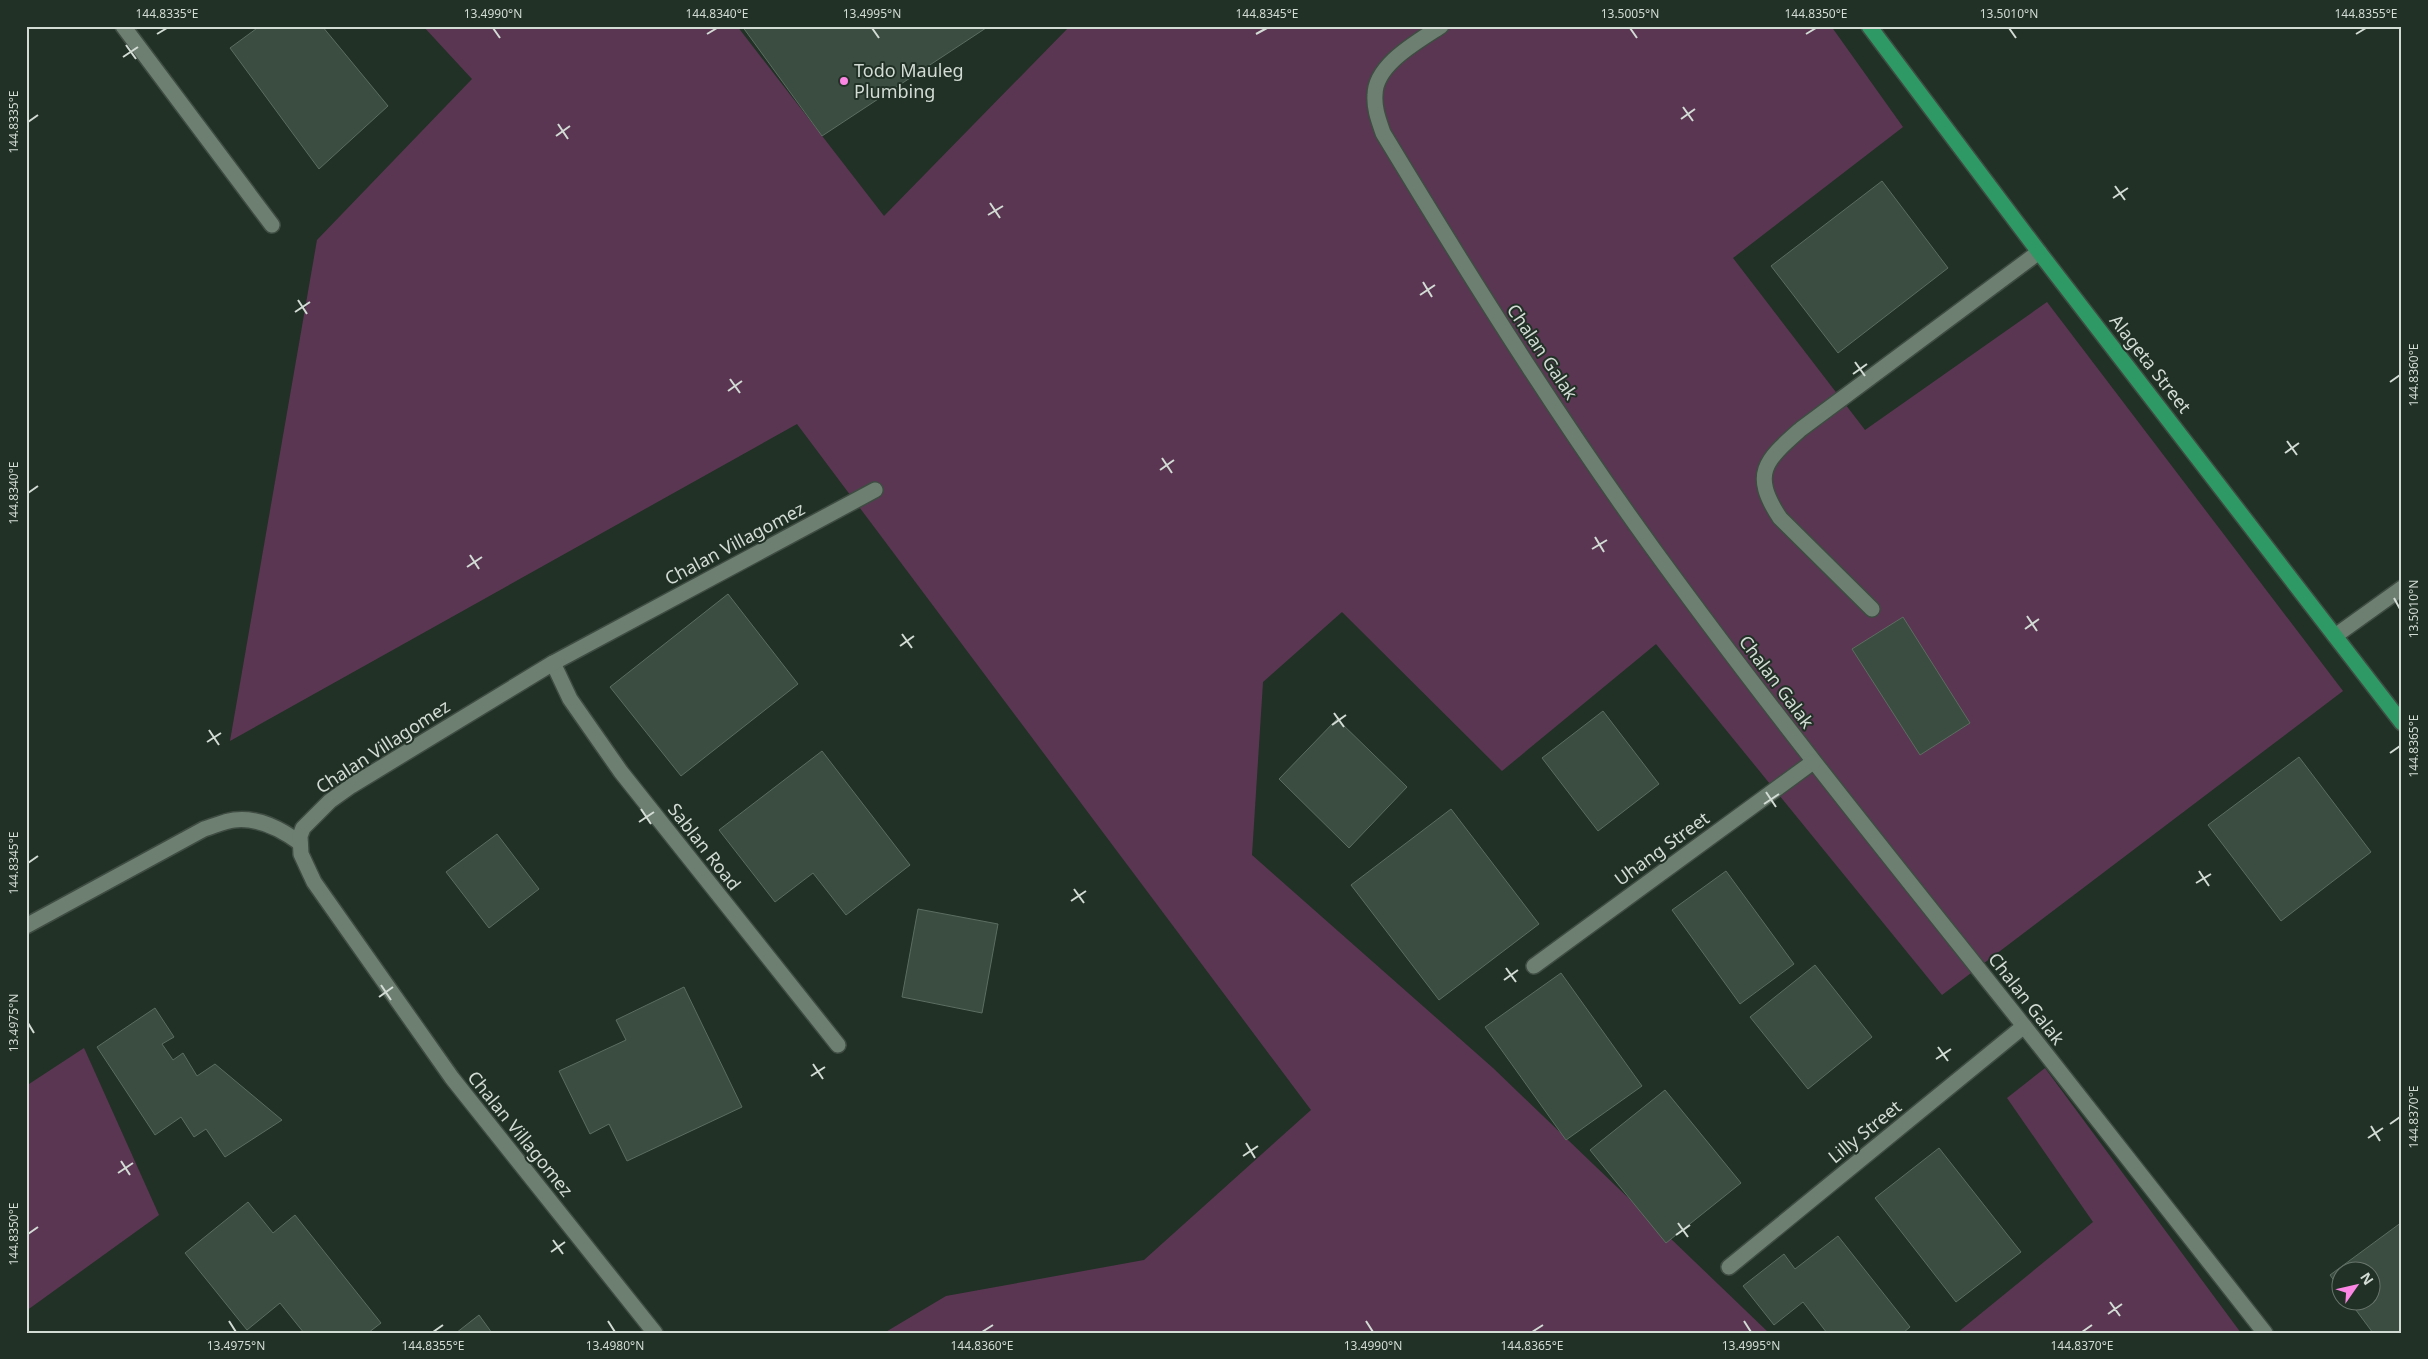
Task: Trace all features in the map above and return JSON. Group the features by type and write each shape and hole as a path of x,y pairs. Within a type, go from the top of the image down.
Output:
{"main road":[{"name":"Alageta Street","path":"1869,26 2039,252 2402,723"}],"street":[{"path":"123,26 272,225"},
{"name":"Chalan Galak","path":"1441,26 1403,51 1380,77 1374,93 1376,111 1384,133 1496,317 1611,489 1678,584 1813,762 2024,1026 2264,1333"},
{"path":"1872,609 1831,571 1780,518 1764,489 1767,465 1773,454 1801,429 2039,252"},
{"name":"Chalan Villagomez","path":"655,1333 452,1078 314,882 301,854 300,844 303,828 313,816 351,786 553,663 876,490"},
{"path":"2335,636 2402,588"},
{"name":"Sablan Road","path":"553,663 570,699 621,772 838,1045"},
{"name":"Uhang Street","path":"1534,966 1813,762"},
{"path":"26,926 204,830 235,820 261,823 280,828 300,844"},
{"name":"Lilly Street","path":"1728,1267 2024,1026"}],"shaded area":[{"path":"423,26 737,26 884,216 1070,26 1831,26 1903,127 1733,258 1865,430 2047,302 2343,691 1942,995 1656,644 1502,771 1342,612 1263,682 1252,855 1493,1068 1769,1333 884,1333 946,1296 1144,1260 1311,1110 797,424 230,741 317,240 472,79"},
{"path":"84,1048 159,1215 26,1311 26,1086"},
{"path":"2045,1068 2241,1333 1957,1333 2093,1222 2007,1098"}],"building":[{"path":"260,26 322,26 388,106 319,169 230,48"},
{"name":"Todo Mauleg Plumbing","path":"742,26 989,26 822,136"},
{"path":"1882,181 1948,268 1838,353 1771,266"},
{"path":"728,594 798,684 681,776 610,687"},
{"path":"1903,617 1970,723 1920,755 1852,649"},
{"path":"1603,711 1659,784 1598,831 1542,758"},
{"path":"1337,719 1407,787 1349,848 1279,779"},
{"path":"822,751 910,865 846,915 813,873 775,902 719,830"},
{"path":"2299,757 2371,852 2281,921 2208,825"},
{"path":"1451,809 1539,924 1439,1000 1351,885"},
{"path":"497,834 539,889 489,928 446,872"},
{"path":"1726,871 1794,964 1740,1004 1672,910"},
{"path":"918,909 998,924 982,1013 902,997"},
{"path":"1815,965 1872,1037 1808,1089 1750,1017"},
{"path":"1561,973 1642,1086 1566,1140 1485,1027"},
{"path":"684,987 742,1107 627,1161 609,1124 590,1134 559,1071 626,1040 616,1020"},
{"path":"155,1008 174,1037 162,1044 173,1060 183,1053 197,1076 215,1064 282,1120 225,1157 206,1129 194,1137 181,1117 155,1135 97,1047"},
{"path":"1665,1090 1741,1183 1666,1243 1590,1150"},
{"path":"1939,1148 2021,1252 1956,1302 1875,1198"},
{"path":"248,1202 273,1233 295,1215 381,1323 368,1333 304,1333 280,1303 247,1330 185,1253"},
{"path":"2402,1222 2402,1333 2373,1333 2357,1312 2380,1312 2380,1262 2348,1262"},
{"path":"1838,1236 1910,1327 1903,1333 1827,1333 1803,1302 1774,1325 1743,1286 1784,1254 1795,1269"},
{"path":"479,1315 492,1333 456,1333"}],"place":[{"name":"Todo Mauleg Plumbing","path":"844,81"}]}
